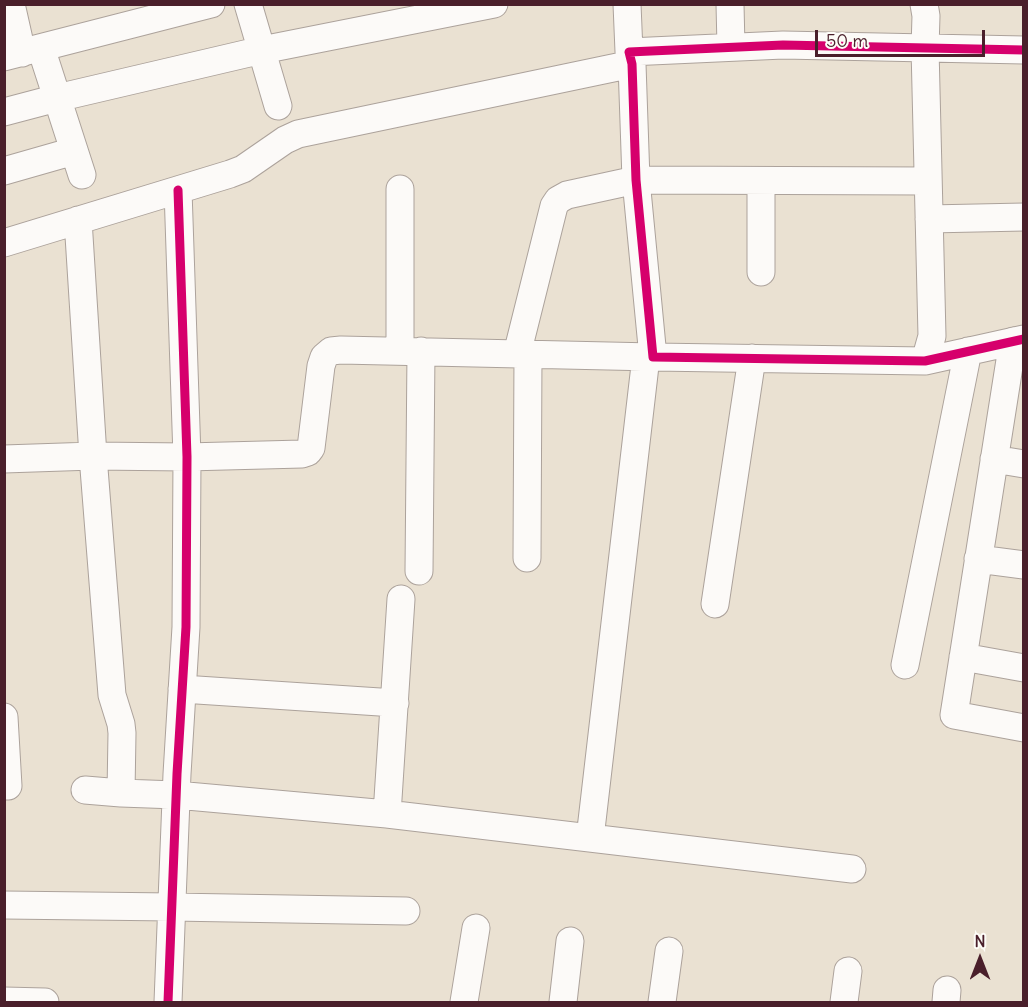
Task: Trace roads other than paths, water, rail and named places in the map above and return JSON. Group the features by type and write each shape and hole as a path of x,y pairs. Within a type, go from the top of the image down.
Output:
{"street":[{"path":"4,171 78,163 57,99 22,52 11,4"},
{"path":"22,52 211,4"},
{"path":"249,4 278,106"},
{"path":"4,112 262,50 494,4"},
{"path":"590,838 650,357 636,180 627,4"},
{"path":"730,4 731,47"},
{"path":"924,4 932,336 925,361"},
{"path":"4,243 243,169 285,140 298,134 631,58 731,47 783,45 1023,50"},
{"path":"527,558 523,354 554,206 558,200 567,195 636,180 928,181"},
{"path":"761,181 761,272"},
{"path":"400,189 410,351 419,571"},
{"path":"168,1002 186,627 187,457 178,190"},
{"path":"929,219 1023,217"},
{"path":"78,220 93,456 112,695 122,733 121,793"},
{"path":"4,459 302,454 311,448 321,366 324,357 331,351 925,361 968,351 1020,346 994,459 954,715 1023,728"},
{"path":"906,665 968,351"},
{"path":"715,604 752,358"},
{"path":"994,459 1023,464"},
{"path":"978,559 1023,566"},
{"path":"387,813 402,598"},
{"path":"963,657 1023,668"},
{"path":"182,689 395,703"},
{"path":"4,717 8,786 4,786"},
{"path":"85,790 177,795 387,813 852,869"},
{"path":"4,905 406,911"},
{"path":"464,1002 476,928"},
{"path":"563,1002 570,941"},
{"path":"662,1002 669,951"},
{"path":"844,1002 848,971"},
{"path":"4,1001 45,1002"}]}
